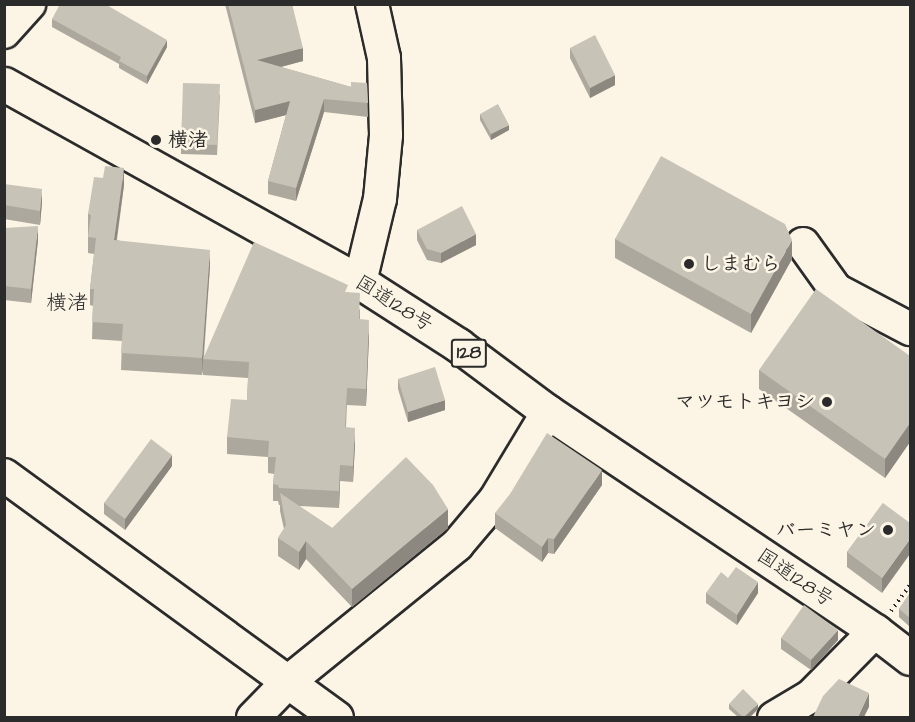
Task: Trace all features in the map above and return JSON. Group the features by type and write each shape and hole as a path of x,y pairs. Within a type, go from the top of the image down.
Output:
{"highway":[{"name":"国道128号","path":"4,84 360,282 458,345 548,412 875,631 910,658"}],"street":[{"path":"4,32 29,4"},
{"path":"360,282 380,199 386,135 384,58 372,4"},
{"path":"803,244 836,290 910,330"},
{"path":"253,717 288,682 457,545 495,500 548,412"},
{"path":"4,475 337,717"},
{"path":"774,717 811,696 875,631"}],"building":[{"path":"60,4 105,4 167,40 147,76 119,61 121,57 52,19"},
{"path":"228,4 292,4 303,48 257,60 351,87 351,82 367,83 368,103 324,99 296,188 268,181 290,101 255,110"},
{"path":"595,35 615,75 590,88 570,48"},
{"path":"183,83 220,84 217,145 181,144"},
{"path":"498,104 509,125 491,134 480,114"},
{"path":"661,156 785,224 792,240 751,314 615,239"},
{"path":"105,166 124,168 114,240 210,250 202,358 121,353 123,324 92,322 94,289 90,289 96,238 88,237 91,215 88,214 94,177 103,178"},
{"path":"4,184 42,189 40,211 4,205"},
{"path":"462,206 476,234 441,253 427,249 417,230"},
{"path":"38,226 31,289 4,286 4,228"},
{"path":"254,242 348,285 345,292 360,293 359,319 369,320 366,389 347,388 345,427 355,428 353,466 340,465 339,491 279,488 278,485 273,484 276,457 268,457 269,441 227,437 231,399 247,400 249,362 203,359"},
{"path":"816,289 910,356 910,423 885,459 759,370"},
{"path":"435,367 445,400 408,412 398,379"},
{"path":"547,433 602,470 554,539 548,538 542,547 495,513 510,494"},
{"path":"151,439 172,455 125,519 104,503"},
{"path":"406,457 433,485 448,509 352,589 306,541 299,552 278,538 286,525 280,493 332,528"},
{"path":"883,503 910,523 910,539 882,578 847,552"},
{"path":"736,567 758,582 737,615 706,593 721,572 728,578"},
{"path":"910,593 910,618 899,609"},
{"path":"804,605 838,630 811,660 781,638"},
{"path":"839,679 869,693 858,717 813,717 823,696"},
{"path":"743,689 758,704 744,717 729,704"}],"place":[{"name":"横渚","path":"156,140"},
{"name":"しまむら","path":"689,264"},
{"name":"マツモトキヨシ","path":"827,402"},
{"name":"バーミヤン","path":"888,530"}],"district":[{"name":"横渚","path":"67,303"}]}
